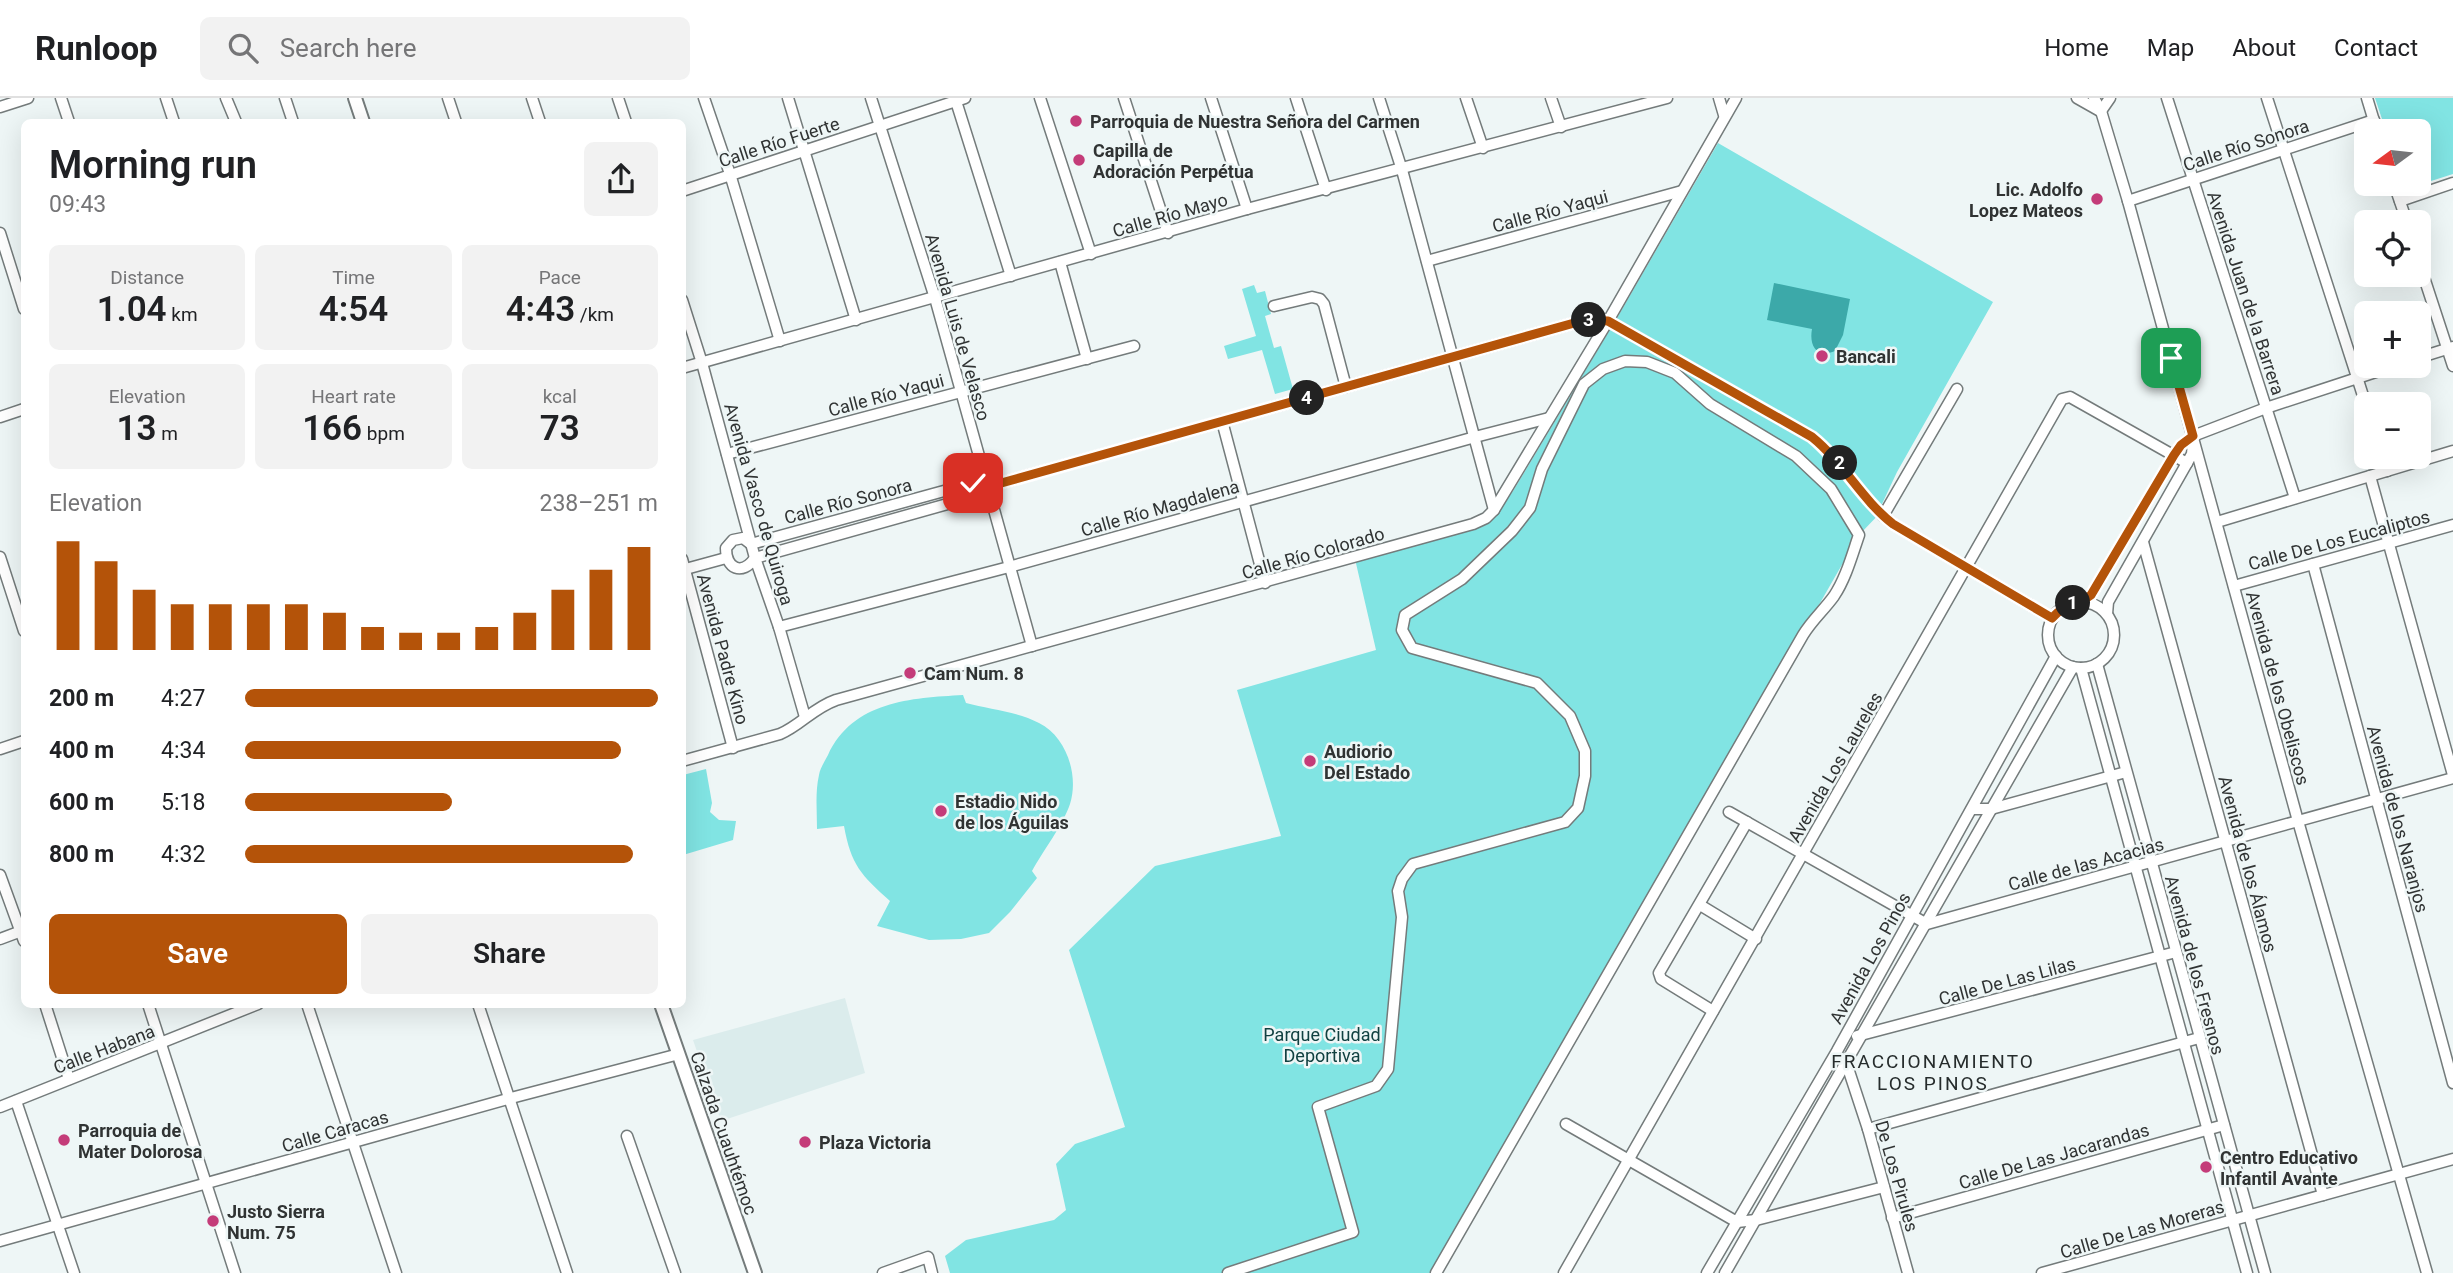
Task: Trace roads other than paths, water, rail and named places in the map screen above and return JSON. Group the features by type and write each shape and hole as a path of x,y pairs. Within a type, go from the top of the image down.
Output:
{"main road":[{"path":"355,98 362,119"},
{"name":"Calzada Cuauhtémoc","path":"662,1008 755,1273"}],"street":[{"path":"0,107 28,98"},
{"path":"61,98 68,119"},
{"path":"166,98 173,119"},
{"path":"226,98 235,119"},
{"path":"285,98 292,119"},
{"path":"448,98 455,119"},
{"path":"533,98 539,119"},
{"path":"618,98 625,119"},
{"path":"704,98 730,174 780,341"},
{"path":"788,98 856,320"},
{"name":"Avenida Luis de Velasco","path":"871,98 935,298 990,486 1009,567 1032,646"},
{"path":"1040,98 1091,254"},
{"path":"1124,98 1168,233"},
{"path":"1211,98 1247,209"},
{"path":"1296,98 1326,190"},
{"path":"1379,98 1402,170 1494,510"},
{"path":"1466,98 1483,148"},
{"path":"1551,98 1561,127"},
{"name":"Calle Río Mayo","path":"686,367 1247,209 1561,127 1638,102 1667,98"},
{"path":"1719,98 1724,115"},
{"path":"1494,510 1608,321 1736,98"},
{"path":"2077,98 2101,111 2110,98"},
{"name":"Avenida de los Obeliscos","path":"2094,98 2101,111 2128,201 2298,821 2427,1273"},
{"name":"Avenida Juan de la Barrera","path":"2167,98 2295,498"},
{"path":"2267,98 2354,369"},
{"path":"2367,98 2374,119"},
{"path":"959,99 1011,276"},
{"name":"Calle Río Fuerte","path":"686,190 959,99"},
{"name":"Calle Río Sonora","path":"2128,201 2354,126"},
{"path":"2400,201 2453,183"},
{"name":"Calle Río Yaqui","path":"1427,261 1682,191"},
{"path":"2398,196 2403,210"},
{"path":"0,233 21,300"},
{"path":"1060,262 1087,359"},
{"path":"2428,287 2450,347 2453,366"},
{"path":"1274,306 1312,297 1320,299 1324,304 1346,387"},
{"name":"Avenida Vasco de Quiroga","path":"686,313 755,558 779,626 805,717"},
{"name":"Calle Río Sonora","path":"990,486 973,483 751,544 743,538 733,540 726,548 726,558 731,566 740,569 749,566 755,558 976,496 990,486 1585,320 1608,321"},
{"path":"1608,321 1812,437 1839,463 1883,516 1966,569 2052,618"},
{"name":"Calle Río Yaqui","path":"727,454 1134,346"},
{"path":"2431,354 2450,347"},
{"path":"1228,1273 1353,1232 1318,1107 1376,1086 1388,1069 1402,917 1398,891 1402,879 1413,864 1565,822 1578,808 1585,776 1585,751 1570,716 1538,683 1412,648 1402,630 1405,615 1462,579 1525,515 1530,508 1542,469 1584,384 1603,369 1625,361 1647,362 1675,373 1710,404 1797,456 1831,489 1859,535 1843,580 1833,598 1813,618 1803,635 1436,1273"},
{"path":"2082,602 2100,608 2106,614 2112,623 2113,642 2104,659 2097,664 2077,668 2056,656 2049,642 2052,618 2065,606 2082,602 2091,595 2181,445 2193,436 2266,408 2357,378 2362,392"},
{"path":"1883,516 1957,389"},
{"name":"Avenida Los Laureles","path":"1564,1273 2062,399 2066,397 2187,463"},
{"path":"0,417 21,410"},
{"name":"Calle Río Magdalena","path":"779,626 1009,567 1549,418"},
{"path":"1222,421 1265,583"},
{"path":"2106,614 2108,602 2192,454 2193,436"},
{"path":"2217,522 2453,451"},
{"path":"2370,476 2453,777"},
{"name":"Calle Río Colorado","path":"686,760 789,730 815,708 836,699 1473,524 1486,518 1494,510"},
{"name":"Calle De Los Eucaliptos","path":"2234,586 2453,525"},
{"name":"Avenida de los Álamos","path":"2143,542 2323,1195"},
{"path":"0,557 21,622"},
{"name":"Calle Río Sonora","path":"686,565 726,558"},
{"name":"Avenida de los Naranjos","path":"2313,564 2453,1083"},
{"name":"Avenida Padre Kino","path":"686,577 733,748"},
{"name":"Avenida Los Pinos","path":"1707,1273 1837,1051 2056,656"},
{"name":"Avenida de los Fresnos","path":"2097,664 2265,1273"},
{"name":"Avenida de los Fresnos","path":"2077,668 2110,777 2248,1273"},
{"name":"Avenida Los Pinos","path":"1725,1273 1991,809 2077,668"},
{"path":"0,749 21,742"},
{"path":"1972,809 1991,809 2126,772"},
{"name":"Calle de las Acacias","path":"1927,924 2453,777"},
{"path":"1729,811 1927,924"},
{"path":"1713,1011 1661,979 1659,973 1747,822"},
{"path":"0,875 21,929"},
{"path":"1700,905 1756,939"},
{"path":"0,939 21,934"},
{"name":"Calle De Las Lilas","path":"1860,1037 2176,952"},
{"path":"46,1008 69,1079"},
{"path":"149,1008 235,1273"},
{"name":"Calle Habana","path":"0,1107 248,1008"},
{"path":"308,1008 396,1273"},
{"path":"479,1008 567,1273"},
{"path":"1847,1031 1860,1037"},
{"path":"1868,1129 2199,1038"},
{"name":"De Los Pirules","path":"1837,1051 1847,1061 1908,1273"},
{"name":"Calle Caracas","path":"0,1241 678,1054"},
{"path":"16,1101 74,1273"},
{"path":"1566,1124 1737,1222 1756,1220 1884,1187"},
{"name":"Calle De Las Jacarandas","path":"1892,1218 2224,1125"},
{"path":"627,1136 675,1273"},
{"name":"Calle De Las Moreras","path":"2042,1273 2453,1159"},
{"path":"883,1273 928,1257 932,1273"}],"place":[{"name":"Parroquia de Nuestra Señora del Carmen","path":"1076,121"},
{"name":"Capilla de Adoración Perpétua","path":"1079,160"},
{"name":"Lic. Adolfo Lopez Mateos","path":"2097,199"},
{"name":"Bancali","path":"1822,356"},
{"name":"Cam Num. 8","path":"910,673"},
{"name":"Audiorio Del Estado","path":"1310,761"},
{"name":"Estadio Nido de los Águilas","path":"941,811"},
{"name":"Parroquia de Mater Dolorosa","path":"64,1140"},
{"name":"Plaza Victoria","path":"805,1142"},
{"name":"Centro Educativo Infantil Avante","path":"2206,1167"},
{"name":"Justo Sierra Num. 75","path":"213,1221"}],"district":[{"name":"FRACCIONAMIENTO LOS PINOS","path":"1933,1072"}],"park label":[{"name":"Parque Ciudad Deportiva","path":"1322,1044"}]}
